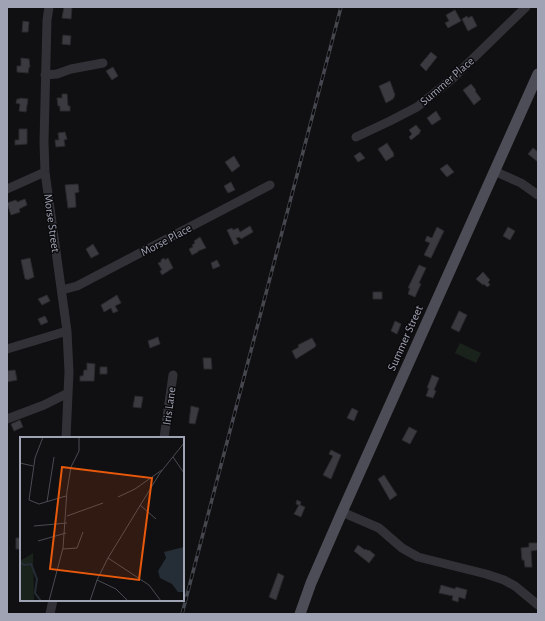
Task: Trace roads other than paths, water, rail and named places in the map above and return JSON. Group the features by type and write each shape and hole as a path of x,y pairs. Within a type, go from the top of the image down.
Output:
{"main road":[{"name":"Summer Street","path":"300,614 342,512 538,74"}],"street":[{"name":"Morse Street","path":"49,7 47,20 45,76 45,172 67,331 68,393 66,437"},
{"name":"Summer Place","path":"356,137 417,107 452,80 526,7"},
{"path":"45,76 103,63"},
{"path":"494,171 521,183 538,195"},
{"path":"7,189 45,172"},
{"name":"Morse Place","path":"62,290 77,286 270,185"},
{"path":"7,349 67,331"},
{"name":"Iris Lane","path":"164,437 173,375"},
{"path":"7,419 44,405 68,393"},
{"path":"342,512 379,528 402,548 418,557 504,580 515,586 538,605"},
{"path":"50,614 53,601"}],"railway":[{"path":"182,614 341,7"}]}
